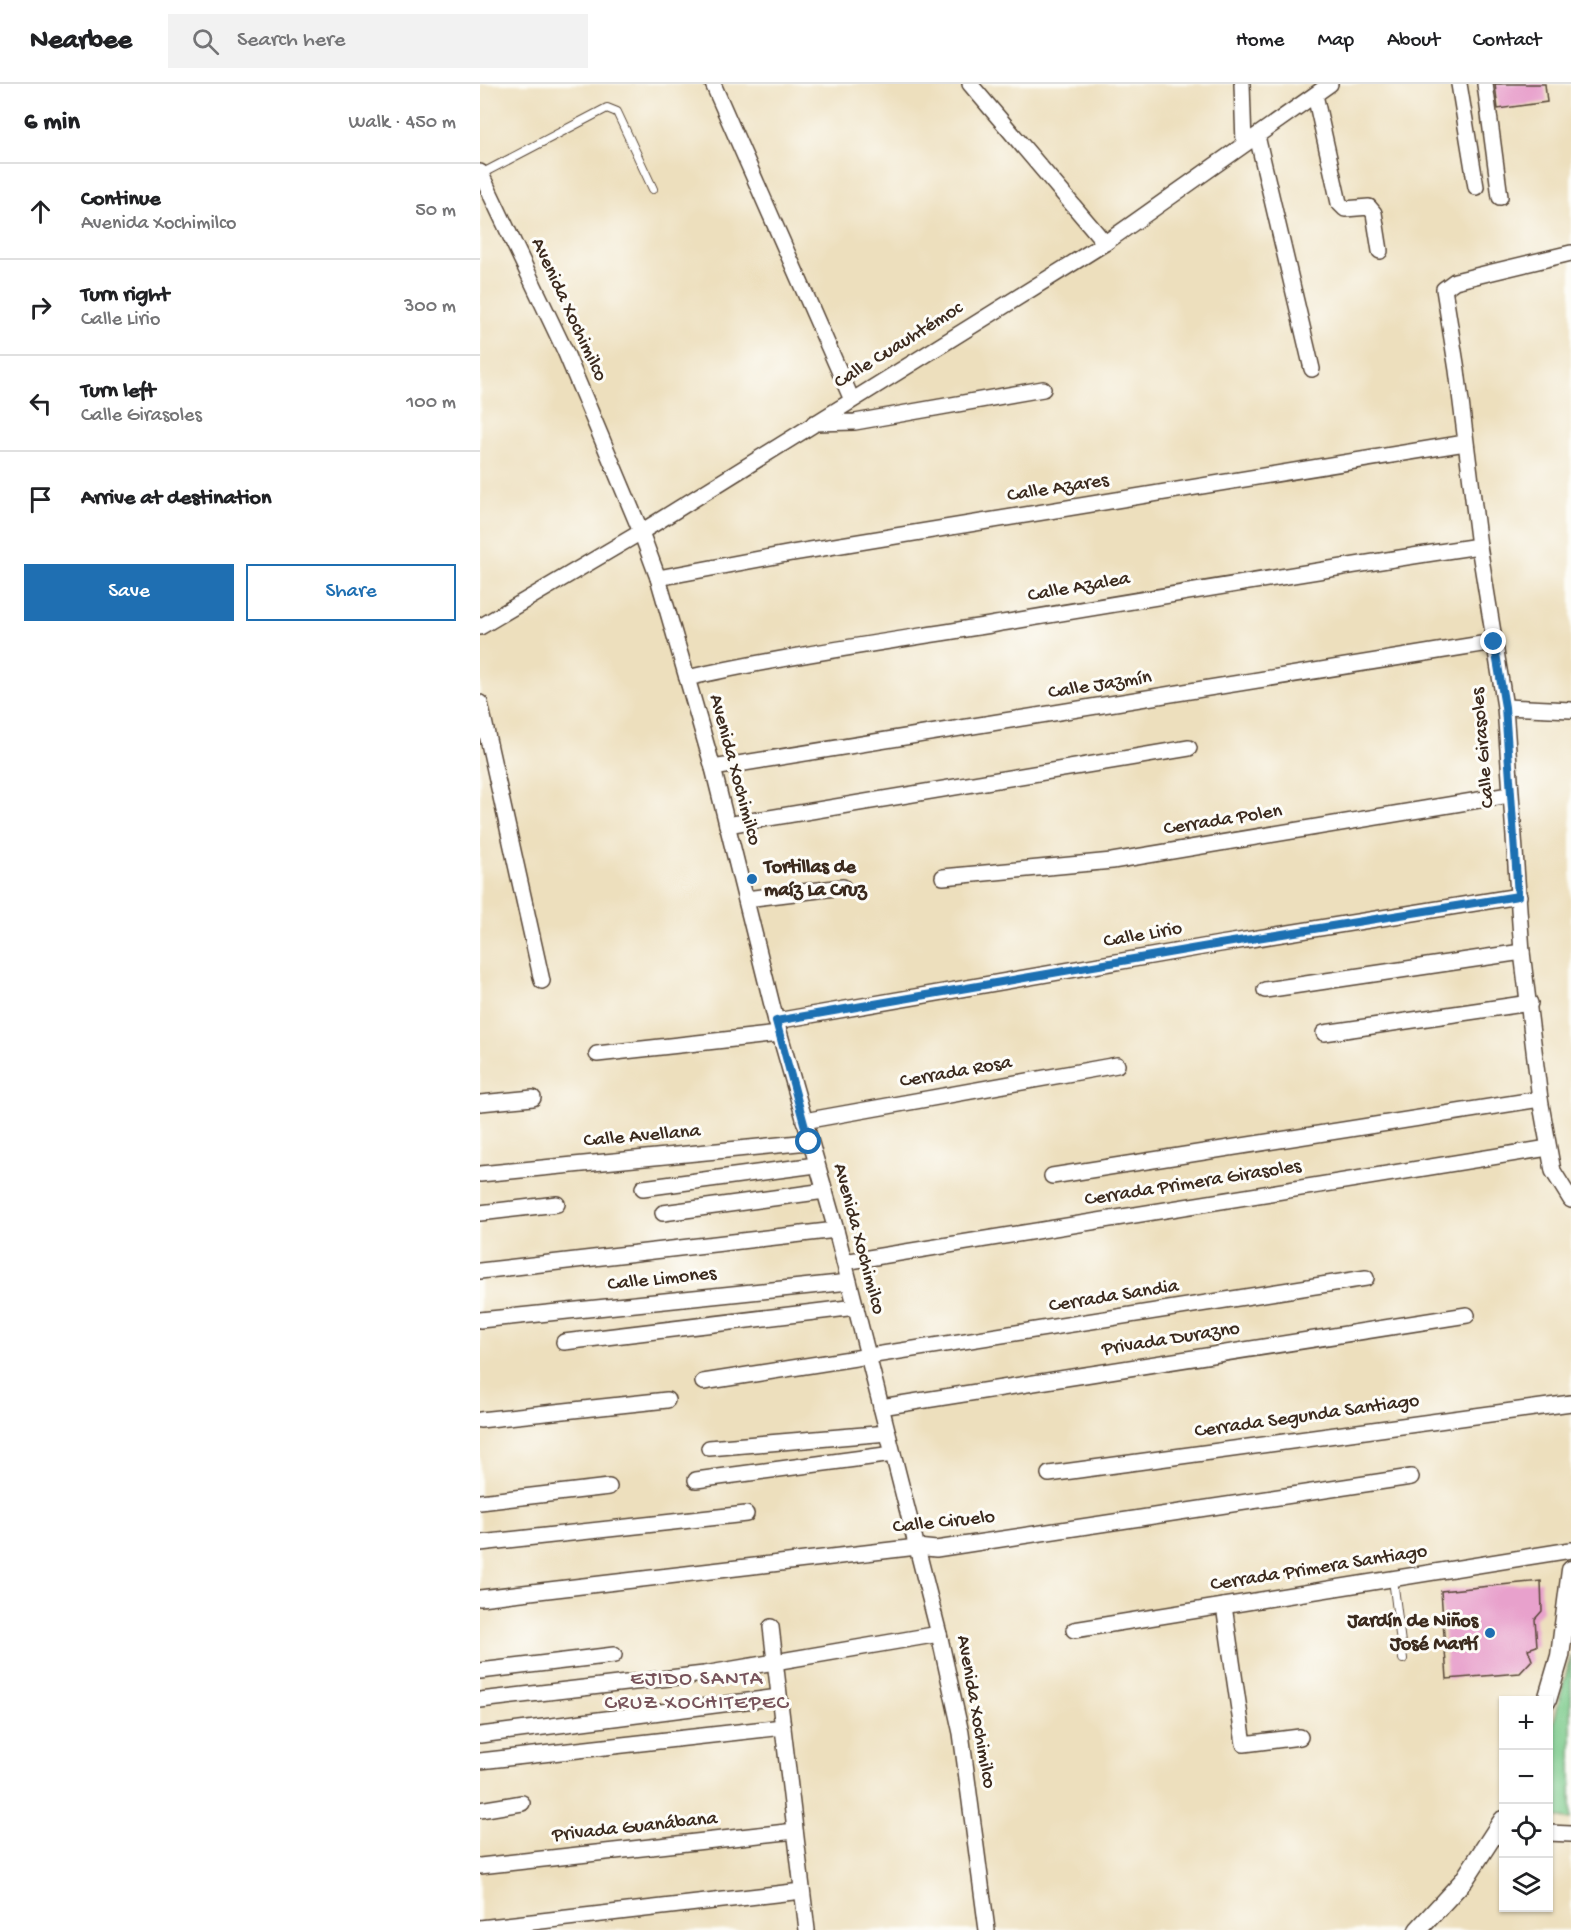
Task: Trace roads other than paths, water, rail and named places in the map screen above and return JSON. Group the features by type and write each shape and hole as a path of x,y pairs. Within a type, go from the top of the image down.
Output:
{"street":[{"path":"713,84 852,400"},
{"path":"1242,84 1244,144"},
{"name":"Calle Cuauhtémoc","path":"480,627 641,532 1105,243 1330,84"},
{"path":"1459,84 1476,187"},
{"path":"1485,84 1500,197"},
{"path":"978,87 1105,243"},
{"path":"1315,94 1339,203 1345,209 1369,207 1374,213 1380,251"},
{"path":"1257,136 1312,369"},
{"name":"Avenida Xochimilco","path":"481,173 565,351 641,532 658,578 713,768 778,1028 836,1230 939,1634 961,1734 987,1930"},
{"name":"Calle Girasoles","path":"1571,253 1455,281 1444,289 1457,370 1479,546 1505,707 1509,795 1522,952 1540,1099 1553,1171 1571,1200"},
{"path":"814,423 855,422 1042,389"},
{"name":"Calle Azares","path":"658,578 792,553 1465,443"},
{"name":"Calle Azalea","path":"687,678 754,663 901,638 1275,576 1479,546"},
{"name":"Calle Jazmín","path":"713,768 1494,642"},
{"path":"480,703 542,981"},
{"path":"1505,707 1571,710"},
{"path":"727,825 1189,748"},
{"name":"Cerrada Polen","path":"943,877 1112,861 1509,795"},
{"path":"746,899 843,887"},
{"name":"Calle Lirio","path":"597,1054 778,1028 1220,944 1518,896"},
{"path":"1266,990 1522,952"},
{"path":"1324,1033 1530,1003"},
{"name":"Cerrada Rosa","path":"804,1121 1117,1065"},
{"path":"480,1103 533,1098"},
{"name":"Cerrada Primera Girasoles","path":"1052,1176 1540,1099"},
{"name":"Calle Avellana","path":"480,1174 809,1142"},
{"name":"Cerrada Primera Girasoles","path":"844,1262 1548,1148"},
{"path":"643,1188 816,1165"},
{"path":"663,1213 825,1191"},
{"path":"480,1213 557,1204"},
{"path":"480,1271 836,1230"},
{"name":"Cerrada Sandia","path":"703,1382 1366,1278"},
{"name":"Calle Limones","path":"480,1320 849,1282"},
{"path":"564,1342 856,1307"},
{"name":"Privada Durazno","path":"881,1407 1467,1316"},
{"path":"480,1420 667,1400"},
{"name":"Cerrada Segunda Santiago","path":"1049,1474 1571,1403"},
{"path":"709,1448 888,1433"},
{"path":"696,1480 893,1454"},
{"name":"Calle Ciruelo","path":"480,1598 917,1547 936,1549 1411,1477"},
{"path":"480,1502 609,1487"},
{"path":"480,1543 746,1514"},
{"name":"Cerrada Primera Santiago","path":"1074,1630 1571,1550"},
{"path":"1548,1696 1560,1656 1571,1570"},
{"path":"1224,1606 1244,1744 1300,1737"},
{"path":"771,1627 807,1930"},
{"path":"480,1700 776,1663 939,1634"},
{"path":"480,1671 614,1655"},
{"path":"480,1735 779,1697"},
{"path":"480,1761 783,1727"},
{"path":"480,1810 522,1803"},
{"name":"Privada Guanábana","path":"480,1866 795,1831"},
{"path":"1418,1930 1464,1881 1499,1831"},
{"path":"1553,1833 1571,1834"},
{"path":"480,1928 802,1891"}],"lane":[{"path":"481,173 607,108 617,112 653,189"},
{"path":"1393,1579 1403,1659"}],"place":[{"name":"Tortillas de maíz La Cruz","path":"752,879"},
{"name":"Jardín de Niños José Martí","path":"1490,1633"}],"district":[{"name":"EJIDO SANTA CRUZ XOCHITEPEC","path":"697,1692"}]}
